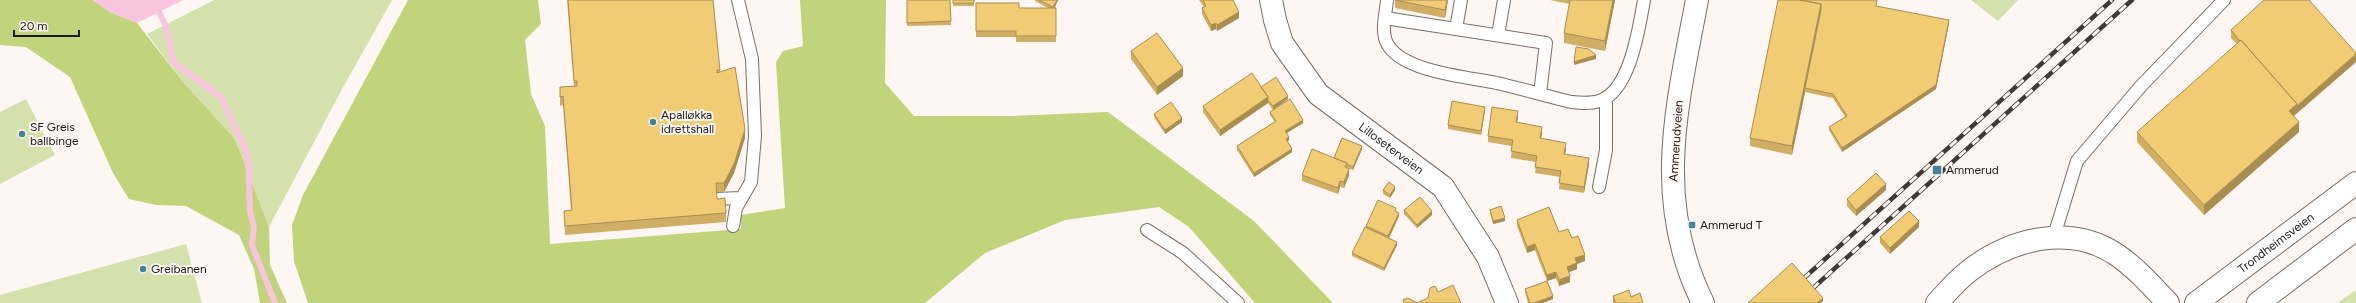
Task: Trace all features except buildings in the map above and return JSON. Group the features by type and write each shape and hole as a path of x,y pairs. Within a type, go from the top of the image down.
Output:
{"main road":[{"name":"Lilloseterveien","path":"1271,0 1282,43 1318,94 1443,187 1488,257 1507,303"},
{"name":"Ammerudveien","path":"1698,0 1677,111 1672,172 1673,198 1679,230 1692,275 1703,303"},
{"name":"Trondheimsveien","path":"2196,303 2356,183"},
{"path":"2258,303 2356,230"},
{"path":"1937,303 1969,271 2000,250 2054,236 2087,241 2116,254 2144,278 2168,303"}],"lane":[{"path":"733,226 734,214 740,198 746,193 752,182 755,136 752,59 738,0"},
{"path":"1387,0 1385,18 1386,43 1393,52 1404,60 1435,71 1587,103 1606,98 1616,91 1633,52 1644,0"},
{"path":"1456,29 1461,0"},
{"path":"1498,35 1504,0"},
{"path":"2054,236 2077,161 2141,86 2224,0"},
{"path":"1385,18 1546,43 1540,94"},
{"path":"1599,187 1606,150 1606,98"},
{"path":"716,199 740,198"},
{"path":"1147,230 1184,253 1238,303"}],"green space":[{"path":"0,0 93,0 110,12 137,23 183,82 235,139 269,227 270,265 287,303 260,303 254,269 239,235 186,206 156,205 129,199 113,173 70,77 26,47 0,45"},
{"path":"214,0 392,0 341,91 269,227 235,139 183,82 147,34"},
{"path":"408,0 538,0 541,24 525,40 531,94 545,126 550,244 741,229 741,215 785,208 776,62 783,51 803,46 800,0 886,0 885,83 914,116 1012,116 1108,112 1254,221 1333,303 1255,303 1189,227 1159,207 1065,220 985,253 925,303 308,303 294,261 292,225 303,195"},
{"path":"1971,0 2018,0 1998,21"},
{"name":"SF Greis ballbinge","path":"26,99 55,155 0,184 0,112"},
{"name":"Greibanen","path":"186,244 202,303 0,303 0,295"},
{"path":"2356,290 2356,303 2337,303"}],"shaded area":[{"path":"93,0 183,0 137,23 110,12"}],"waterway":[{"path":"159,12 166,26 173,62 221,97 248,156 250,212 254,226 252,245 275,303"}],"railway":[{"path":"1803,279 2112,0"},
{"path":"1812,289 2132,0"}],"place":[{"name":"Apalløkka idrettshall","path":"653,122"},
{"name":"SF Greis ballbinge","path":"22,134"},
{"name":"Ammerud","path":"1937,170"},
{"name":"Ammerud T","path":"1692,225"},
{"name":"Greibanen","path":"143,269"}]}
